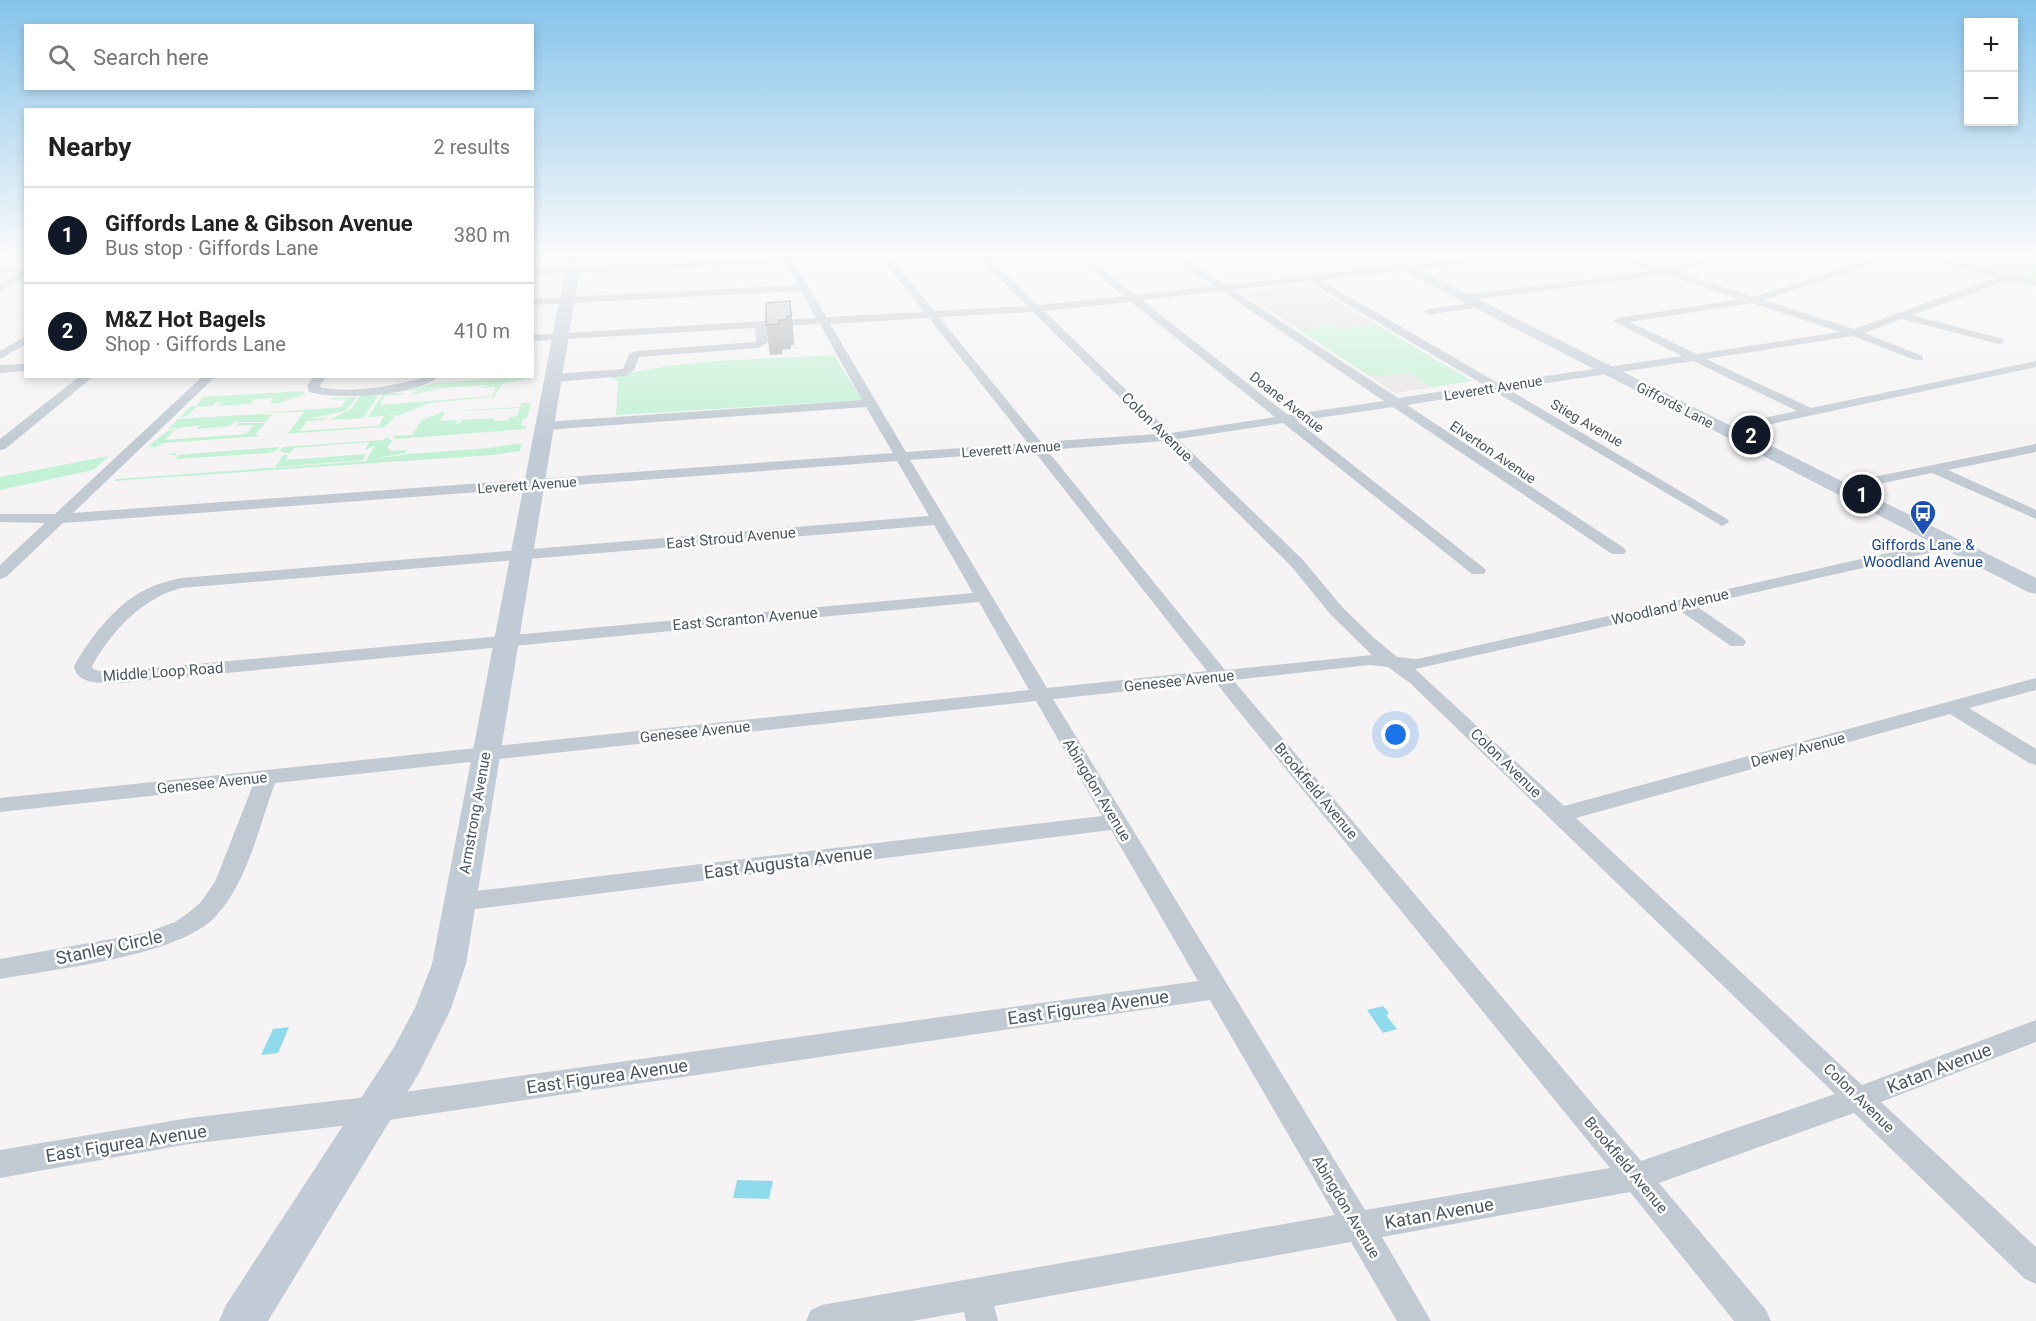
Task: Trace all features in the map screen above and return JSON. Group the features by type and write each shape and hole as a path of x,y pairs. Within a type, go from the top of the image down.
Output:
{"street":[{"name":"Armstrong Avenue","path":"242,1321 406,1061 432,1011 449,964 564,317"},
{"name":"Abingdon Avenue","path":"818,317 1215,989 1415,1321"},
{"path":"534,338 901,317"},
{"name":"Brookfield Avenue","path":"932,317 1221,676 1755,1321"},
{"name":"Colon Avenue","path":"1044,317 1297,563 1323,597 1390,662 1417,679 1860,1098 2036,1268"},
{"name":"Doane Avenue","path":"1156,317 1478,571"},
{"name":"Elverton Avenue","path":"1265,317 1618,552"},
{"name":"Stieg Avenue","path":"1376,317 1722,522"},
{"name":"Giffords Lane","path":"1500,317 2036,588"},
{"path":"1646,317 1618,321 1809,412"},
{"path":"1804,317 1919,358"},
{"name":"Leverett Avenue","path":"0,518 58,519 1168,437 1854,333 1901,317"},
{"path":"1905,317 1999,341"},
{"path":"553,378 626,372 630,368 633,356 637,354 761,345 760,325"},
{"path":"0,356 24,340"},
{"path":"1725,430 2036,364"},
{"path":"0,369 24,367"},
{"path":"0,446 85,378"},
{"path":"0,574 208,378"},
{"path":"319,378 313,389 328,393 406,388 423,383 430,378"},
{"path":"544,426 871,403"},
{"path":"1839,488 2033,450"},
{"path":"1934,469 2036,515"},
{"name":"East Stroud Avenue","path":"521,555 940,520"},
{"name":"Woodland Avenue","path":"1390,662 1418,664 1950,544"},
{"name":"Middle Loop Road","path":"506,641 106,678 89,676 84,672 83,666 138,599 171,585 521,555"},
{"name":"East Scranton Avenue","path":"506,641 984,597"},
{"path":"1681,604 1737,642"},
{"name":"Genesee Avenue","path":"0,805 1369,660 1390,662"},
{"name":"Dewey Avenue","path":"1560,815 2036,684"},
{"path":"1953,707 2036,758"},
{"name":"Stanley Circle","path":"0,969 165,937 198,919 225,888 267,777"},
{"name":"East Augusta Avenue","path":"459,902 1116,822"},
{"name":"East Figurea Avenue","path":"0,1164 189,1131 375,1109 1215,989"},
{"name":"Katan Avenue","path":"822,1321 979,1307 1359,1227 1636,1177 1860,1098 2036,1031"}],"shaded area":[{"path":"1279,317 1363,317 1472,381 1395,393"}],"green space":[{"path":"1375,324 1472,381 1432,387 1406,371 1403,372 1427,386 1402,373 1368,375 1299,330 1331,325 1336,329"},
{"path":"834,355 862,400 616,415 618,381 612,379 613,377 695,363"},
{"path":"528,378 503,384 491,400 492,397 430,403 397,416 382,413 395,417 384,427 282,434 288,433 304,412 264,413 341,407 347,399 330,400 357,397 345,411 307,419 326,418 307,421 300,431 379,426 384,416 368,417 382,395 378,393 403,393 385,396 380,405 492,396 496,387 480,388 488,385 424,389 440,389 409,395 419,390 407,391 434,383"},
{"path":"301,391 305,393 297,398 281,398 291,399 279,403 270,403 273,398 254,399 251,404 217,406 221,402 217,402 213,406 196,407 187,416 180,417 190,407 196,406 203,397"},
{"path":"368,394 364,396 379,395 363,418 329,420 351,409 360,396 334,396"},
{"path":"522,403 531,403 527,418 523,419 521,425 526,426 525,429 396,439 393,436 412,435 422,420 442,412 519,407","holes":["520,408 517,416 510,417 508,420 494,421 495,418 461,420 456,424 457,420 440,421 445,412"]},
{"path":"272,415 266,422 234,422 231,426 196,429 199,426 211,424 168,429 178,419"},
{"path":"239,423 266,423 255,434 260,436 163,443 159,446 157,442 158,447 149,447 172,429 183,427 174,430 165,440 246,434 254,425 236,426"},
{"path":"388,437 392,441 387,448 390,451 407,450 405,453 368,460 522,443 520,451 492,455 114,481 116,479 366,461 375,445 365,450 369,442 294,448 289,454 280,451 283,447 383,440"},
{"path":"279,447 276,451 269,453 176,459 178,455 175,455"},
{"path":"366,454 363,460 275,467 283,455 288,455 286,460"},
{"path":"109,456 93,470 0,490 0,477"}],"water":[{"path":"1383,1006 1389,1013 1386,1015 1397,1029 1383,1033 1367,1010"},
{"path":"289,1027 278,1053 261,1055 273,1029"},
{"path":"737,1180 773,1181 769,1199 733,1198"}],"building":[{"path":"766,317 787,317 787,320 779,320 779,324 766,325"}],"place":[{"name":"M&Z Hot Bagels","path":"1751,435"},
{"name":"Giffords Lane & Gibson Avenue","path":"1862,494"},
{"name":"Giffords Lane & Woodland Avenue","path":"1923,536"}]}
